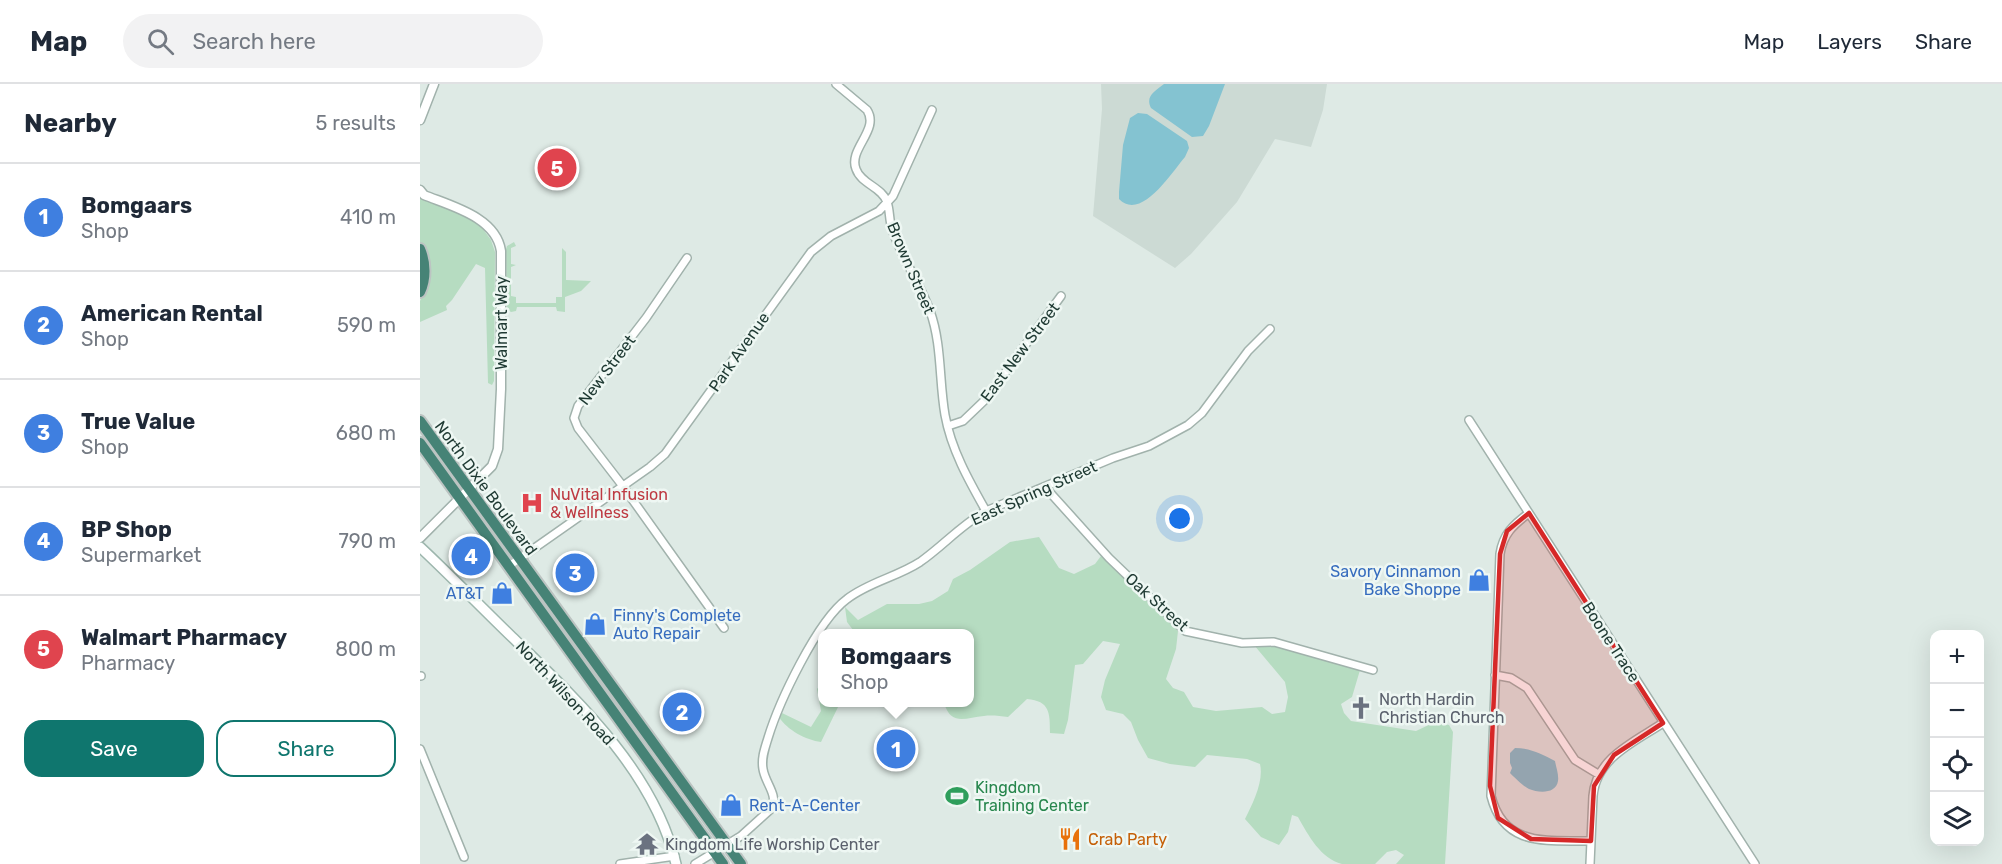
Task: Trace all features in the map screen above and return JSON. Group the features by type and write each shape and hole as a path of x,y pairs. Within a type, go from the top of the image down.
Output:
{"highway":[{"path":"420,249 424,276 420,292"},
{"name":"North Dixie Boulevard","path":"420,421 741,864"},
{"name":"North Dixie Boulevard","path":"420,442 723,864"}],"main road":[{"name":"North Wilson Road","path":"420,547 537,661 603,731 624,757 648,794 676,860"}],"street":[{"path":"420,120 434,84"},
{"name":"Brown Street","path":"836,84 870,114 869,127 855,155 855,167 858,173 882,194 887,203 892,229 923,294 935,327 948,426 955,450 986,511"},
{"name":"Park Avenue","path":"509,566 666,454 811,252 831,236 879,212 893,196 932,110"},
{"name":"Walmart Way","path":"420,190 424,195 480,220 488,226 500,246 501,378 498,449 492,466 420,538"},
{"name":"New Street","path":"687,258 646,318 587,394 575,412 574,418 578,428 622,485 724,628"},
{"name":"East New Street","path":"948,426 969,417 986,399 1061,297"},
{"name":"East Spring Street","path":"822,629 847,598 922,561 969,521 986,511 1113,458 1149,446 1188,425 1202,413 1248,351 1270,329"},
{"name":"Boone Trace","path":"1468,420 1755,864"},
{"name":"Oak Street","path":"1045,487 1109,558 1185,632 1242,643 1274,642 1373,670"},
{"path":"1529,513 1513,525 1502,542 1500,554 1491,796 1498,818 1519,836 1531,839 1591,841"},
{"name":"East Spring Street","path":"727,845 770,812 774,805 774,796 763,771 764,753 769,734 792,678 818,634"},
{"path":"1495,675 1511,678 1527,688 1575,760 1598,774"},
{"path":"1590,864 1594,786 1598,774 1614,755 1663,723"},
{"path":"420,748 464,856"},
{"path":"695,864 727,845"},
{"path":"620,864 676,860"}],"highlighted area":[{"path":"1529,513 1663,723 1614,755 1594,786 1591,841 1531,839 1498,818 1490,786 1500,554 1507,531"}],"shaded area":[{"path":"1101,84 1327,84 1323,110 1311,147 1275,139 1237,202 1191,254 1175,268 1093,216 1102,109"}],"green space":[{"path":"420,196 468,217 480,225 491,240 495,252 494,381 492,385 488,383 485,268 476,264 446,306 447,310 420,322 420,301 426,287 420,242"},
{"path":"514,242 516,246 511,248 511,264 516,265 511,267 511,296 516,297 516,303 556,303 556,297 562,297 562,248 566,252 566,280 591,281 581,291 565,297 565,312 557,311 556,307 517,307 516,311 511,312 507,309 506,249"},
{"path":"1039,537 1059,568 1074,574 1095,564 1101,556 1178,631 1176,649 1166,679 1173,688 1184,692 1193,707 1216,711 1262,707 1272,714 1285,712 1288,697 1285,682 1254,645 1281,647 1308,653 1360,670 1352,697 1341,704 1344,713 1351,721 1416,731 1435,722 1449,725 1453,732 1445,864 1396,864 1404,855 1396,850 1387,852 1375,864 1342,864 1321,852 1298,817 1292,815 1288,832 1279,845 1261,837 1245,819 1259,785 1260,764 1247,759 1207,755 1195,767 1148,758 1131,722 1123,714 1106,710 1101,697 1105,680 1120,644 1103,641 1083,664 1075,665 1064,734 1050,733 1047,709 1035,700 1027,699 1008,717 960,719 955,718 947,710 946,707 974,707 974,629 852,629 847,622 845,607 858,620 887,604 919,604 932,601 948,591 953,579 1010,542"},
{"path":"820,707 838,707 821,742 797,734 779,717 782,713 811,727 821,711"}],"water":[{"path":"1164,84 1225,84 1203,136 1192,137 1151,108 1150,97"},
{"path":"1138,113 1147,114 1187,141 1189,148 1185,157 1155,192 1137,204 1128,204 1119,199 1123,145 1130,118"},
{"path":"1515,748 1531,750 1555,761 1558,774 1557,785 1551,790 1542,792 1529,789 1522,784 1510,773 1512,768 1510,753"}],"place":[{"name":"Walmart Pharmacy","path":"557,168"},
{"name":"NuVital Infusion & Wellness","path":"532,503"},
{"name":"BP Shop","path":"471,556"},
{"name":"True Value","path":"575,573"},
{"name":"Savory Cinnamon Bake Shoppe","path":"1479,580"},
{"name":"AT&T","path":"502,593"},
{"name":"Finny's Complete Auto Repair","path":"595,624"},
{"name":"North Hardin Christian Church","path":"1361,708"},
{"name":"American Rental","path":"682,712"},
{"name":"Bomgaars","path":"896,749"},
{"name":"Kingdom Training Center","path":"957,796"},
{"name":"Rent-A-Center","path":"731,805"},
{"name":"Crab Party","path":"1070,839"},
{"name":"Kingdom Life Worship Center","path":"647,844"}]}
